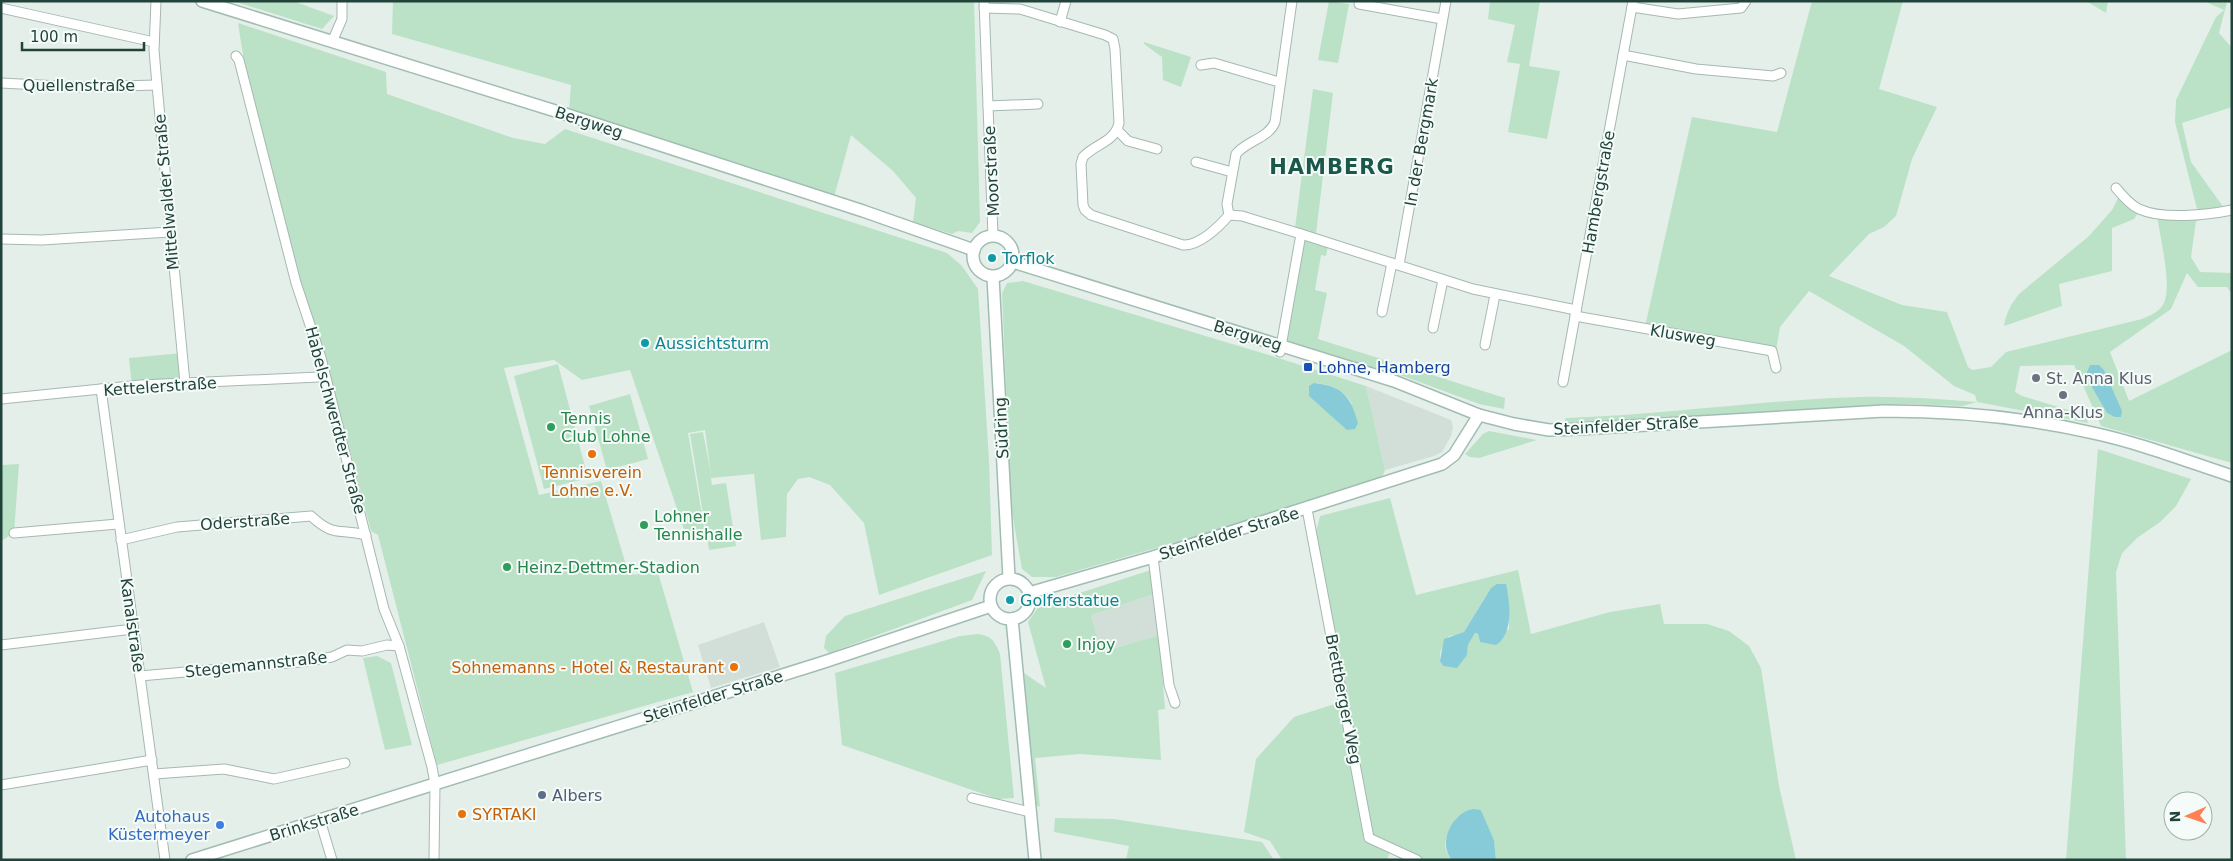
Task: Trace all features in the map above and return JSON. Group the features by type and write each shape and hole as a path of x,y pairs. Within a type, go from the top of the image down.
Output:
{"main road":[{"name":"Bergweg","path":"202,1 565,114 863,211 974,250"},
{"path":"993,236 1004,239 1011,246 1013,262 1004,274 993,277 986,275 978,269 973,257 974,250 982,239 993,236"},
{"name":"Bergweg","path":"1013,262 1281,349 1394,381 1479,415"},
{"name":"Südring","path":"993,277 1009,578"},
{"name":"Steinfelder Straße","path":"1029,593 1153,557 1442,464 1454,455 1479,415 1549,430 1884,411 1984,414 2038,421 2095,433 2232,476"},
{"path":"1009,578 1021,582 1029,593 1028,607 1022,615 1012,619 1000,616 991,606 990,596 993,587 1000,581 1009,578"},
{"name":"Steinfelder Straße","path":"436,784 834,658 991,606"},
{"path":"1012,619 1035,860"},
{"name":"Brinkstraße","path":"195,859 436,784"}],"street":[{"name":"Mittelwalder Straße","path":"156,1 154,42 157,85 184,383"},
{"path":"332,42 342,20 342,1"},
{"path":"1060,22 1066,1"},
{"path":"1229,215 1227,204 1234,159 1240,149 1273,127 1292,1"},
{"name":"In der Bergmark","path":"1382,312 1396,264 1446,1"},
{"path":"1632,4 1678,14 1741,8 1746,1"},
{"path":"1359,4 1442,19"},
{"name":"Hambergstraße","path":"1564,382 1632,4"},
{"path":"984,5 1020,9 1113,39 1116,49 1118,131 1083,157 1081,164 1083,205 1090,215 1189,245 1220,225 1229,215"},
{"name":"Moorstraße","path":"984,5 993,236"},
{"path":"1,8 154,42"},
{"path":"1623,54 1696,70 1773,76 1781,73"},
{"name":"Habelschwerdter Straße","path":"236,56 240,60 242,67 296,284 322,358 384,609 400,646 436,784 434,860"},
{"path":"1202,65 1214,62 1279,82"},
{"name":"Quellenstraße","path":"1,83 79,87 157,85"},
{"name":"Moorstraße","path":"988,106 1038,104"},
{"path":"1118,131 1128,140 1157,149"},
{"path":"1196,162 1232,172"},
{"path":"2116,188 2137,208 2146,212 2201,215 2232,210"},
{"path":"1229,215 1242,216 1495,295 1576,313"},
{"path":"1,239 42,240 170,232"},
{"path":"1281,349 1301,234"},
{"path":"1433,328 1443,280"},
{"path":"1485,345 1495,295"},
{"name":"Klusweg","path":"1576,313 1772,351 1776,368"},
{"name":"Kettelerstraße","path":"1,399 184,383 319,377"},
{"name":"Kanalstraße","path":"102,389 118,524 165,860"},
{"name":"Brettberger Weg","path":"1306,509 1369,838 1417,860"},
{"name":"Oderstraße","path":"121,540 177,527 311,516 332,532 366,535"},
{"path":"14,533 118,524"},
{"path":"1153,557 1168,685 1175,703"},
{"path":"1,645 133,629"},
{"name":"Stegemannstraße","path":"140,676 300,662 332,657 347,650 362,651 388,645 400,646"},
{"path":"1,785 152,760"},
{"path":"154,774 224,769 274,779 345,763"},
{"path":"972,798 1030,812"},
{"path":"320,820 332,860"}],"shaded area":[{"path":"1366,386 1451,420 1453,427 1451,436 1442,452 1385,470"},
{"path":"1154,594 1159,635 1102,652 1091,615"},
{"path":"764,622 780,667 711,688 698,645"}],"green space":[{"path":"233,1 293,1 334,16 322,29"},
{"path":"393,1 974,1 980,222 972,233 958,231 952,234 913,222 916,198 893,171 851,135 834,197 569,111 571,85 392,34"},
{"path":"1329,1 1349,4 1338,63 1318,60"},
{"path":"1490,1 1540,1 1529,66 1560,71 1547,139 1508,132 1520,64 1507,62 1515,25 1488,19"},
{"path":"1812,1 1903,1 1879,89 1937,107 1912,159 1896,216 1884,227 1869,234 1829,276 1902,305 1947,312 1968,367 1972,370 1991,367 2006,352 2142,319 2156,312 2164,304 2167,282 2157,216 2185,218 2197,209 2175,122 2176,100 2216,17 2224,10 2204,1 2232,1 2232,4 2227,2 2219,33 2232,48 2232,107 2182,123 2191,162 2224,208 2223,215 2196,221 2191,257 2200,272 2232,273 2232,294 2227,287 2198,287 2187,273 2171,309 2110,352 2129,401 2232,350 2232,463 2101,426 2074,365 2020,366 2015,392 2022,396 2085,415 2088,423 1977,402 1975,395 1954,386 1904,346 1809,291 1780,327 1776,350 1769,356 1644,331 1692,117 1777,132"},
{"path":"2086,1 2108,1 2106,13"},
{"path":"238,23 386,72 387,94 513,138 545,144 565,129 947,253 962,266 978,289 989,460 992,555 879,595 864,523 830,485 809,477 798,479 787,494 786,537 761,540 754,474 711,478 712,485 726,483 736,546 709,550 690,434 703,432 711,474 705,430 688,433 706,538 688,541 630,370 582,380 554,360 504,368 539,495 601,481 626,565 634,575 657,569 693,692 437,765 378,535 371,531 322,346 297,278 246,74"},
{"path":"1144,42 1191,57 1181,87 1163,80 1162,57 1144,44"},
{"path":"1313,89 1333,93 1315,242 1328,246 1326,256 1321,255 1315,290 1327,293 1318,339 1505,398 1504,409 1479,404 1403,376 1286,342 1305,233 1295,228"},
{"path":"2118,198 2138,213 2134,219 2112,228 2112,271 2059,284 2062,306 2004,326 2009,309 2019,294 2089,236 2112,210"},
{"path":"1023,281 1366,386 1385,470 1381,480 1297,507 1056,577 1032,577 1022,569 1011,507 1002,293 1007,283","holes":["1314,383 1331,386 1341,391 1352,404"]},
{"path":"182,353 185,383 132,386 129,358"},
{"name":"Tennis Club Lohne","path":"558,364 588,478 544,489 514,376"},
{"name":"Tennis Club Lohne","path":"630,394 648,459 607,470 589,406"},
{"path":"1859,397 1977,402 1962,406 1909,404 1644,422 1564,422 1566,418"},
{"path":"1489,431 1537,440 1479,458 1470,457 1465,454 1483,434"},
{"path":"2098,449 2191,479 2176,506 2160,522 2137,538 2122,553 2116,572 2126,860 2066,860"},
{"path":"19,464 14,533 1,541 1,465"},
{"path":"1390,498 1416,595 1518,570 1531,634 1610,612 1660,604 1664,624 1707,624 1729,631 1749,646 1761,668 1779,786 1796,860 1496,860 1494,840 1481,810 1457,817 1448,833 1445,844 1452,860 1424,860 1373,835 1316,532 1320,516","holes":["1491,588 1508,592 1509,629 1480,642 1478,634 1475,633 1468,645 1468,649 1443,666 1440,654 1449,636 1464,632"]},
{"path":"1151,570 1154,594 1091,615 1102,652 1159,635 1165,709 1158,710 1161,760 1080,754 1035,758 1040,807 1035,805 1024,673 1046,688 1028,622 1039,606"},
{"path":"986,571 972,600 829,653 824,648 826,636 845,616"},
{"path":"978,634 987,636 992,640 1000,654 1014,798 998,799 842,745 835,673 960,636"},
{"path":"377,656 391,663 412,745 385,750 363,658"},
{"path":"1341,702 1367,841 1390,851 1387,860 1282,860 1270,841 1244,832 1256,759 1294,717"},
{"path":"1055,818 1114,819 1262,842 1274,860 1126,860 1129,846 1054,832"}],"water":[{"path":"2090,365 2099,365 2104,370 2122,411 2121,417 2115,417 2107,413 2089,382 2087,372"},
{"path":"1314,383 1324,384 1344,394 1352,406 1358,423 1355,429 1347,430 1309,396 1309,386"},
{"path":"1497,584 1506,584 1509,600 1508,626 1502,640 1496,645 1480,642 1478,634 1475,633 1468,645 1467,655 1457,668 1443,666 1440,661 1444,639 1464,632 1491,588"},
{"path":"1481,810 1494,840 1496,860 1452,860 1448,853 1446,846 1447,838 1453,822 1465,811"}],"place":[{"name":"Torflok","path":"992,258"},
{"name":"Aussichtsturm","path":"645,343"},
{"name":"Lohne, Hamberg","path":"1308,367"},
{"name":"St. Anna Klus","path":"2036,378"},
{"name":"Anna-Klus","path":"2063,395"},
{"name":"Tennis Club Lohne","path":"551,427"},
{"name":"Tennisverein Lohne e.V.","path":"592,454"},
{"name":"Lohner Tennishalle","path":"644,525"},
{"name":"Heinz-Dettmer-Stadion","path":"507,567"},
{"name":"Golferstatue","path":"1010,600"},
{"name":"Injoy","path":"1067,644"},
{"name":"Sohnemanns - Hotel & Restaurant","path":"734,667"},
{"name":"Albers","path":"542,795"},
{"name":"SYRTAKI","path":"462,814"},
{"name":"Autohaus Küstermeyer","path":"220,825"}],"district":[{"name":"HAMBERG","path":"1332,167"}]}
